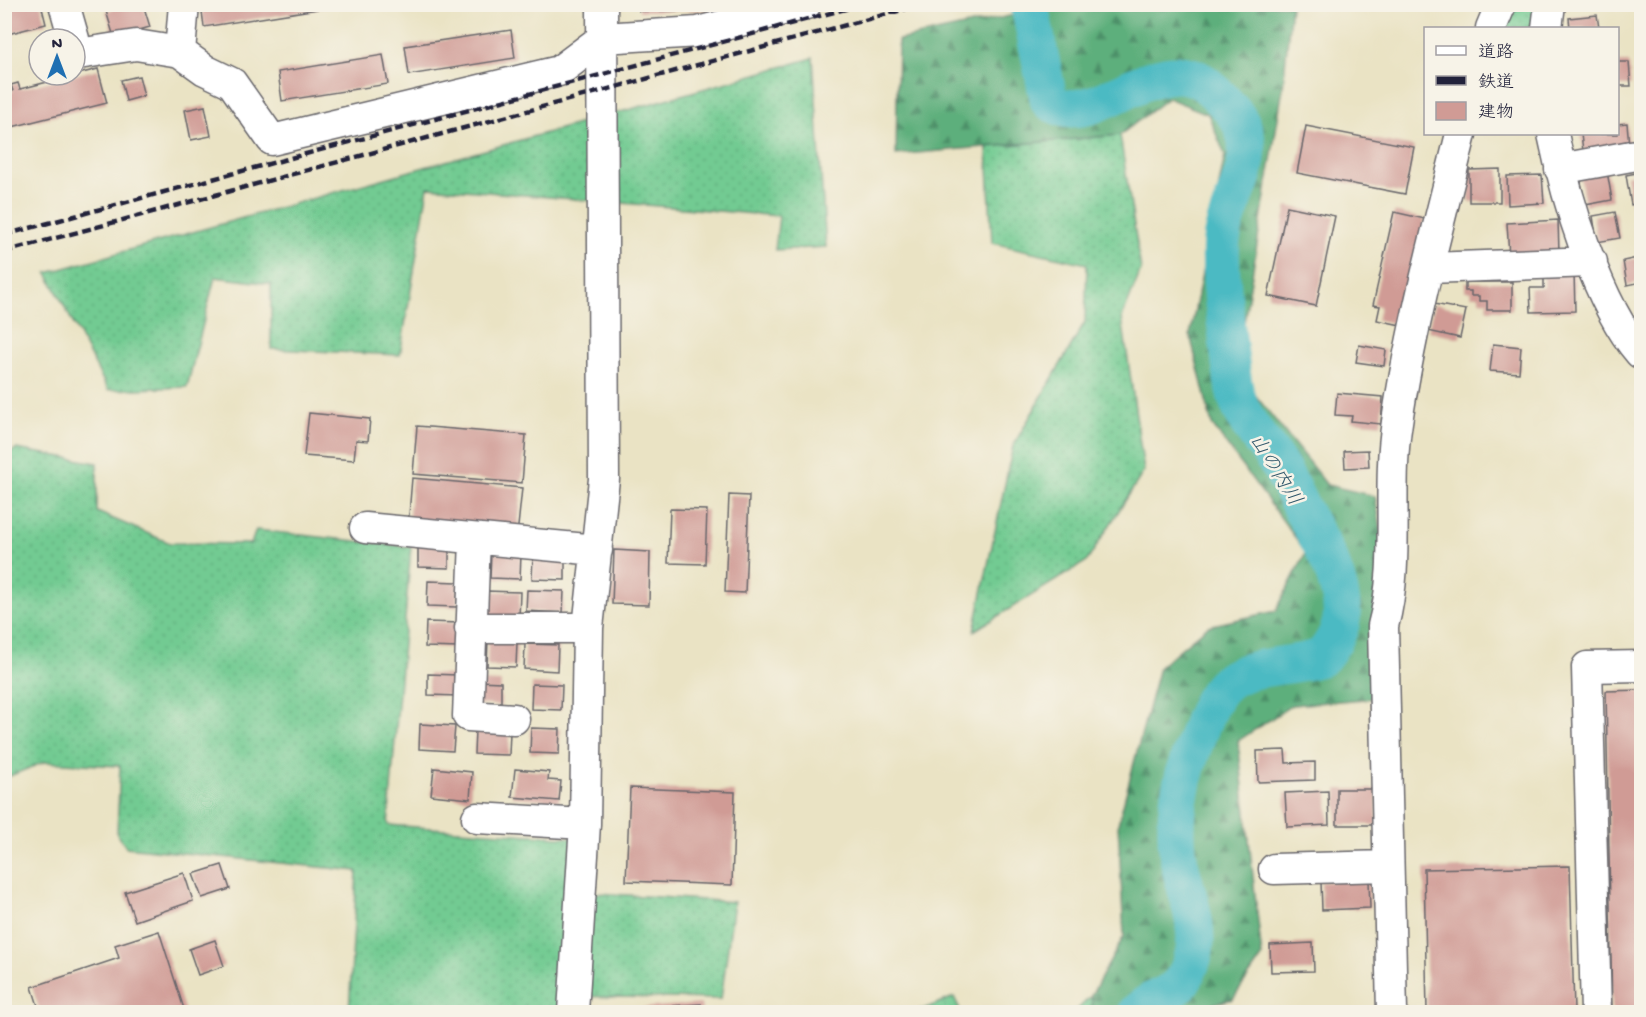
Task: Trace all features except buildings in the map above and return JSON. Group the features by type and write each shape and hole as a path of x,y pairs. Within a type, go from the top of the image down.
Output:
{"street":[{"path":"64,4 71,27"},
{"path":"180,52 184,4"},
{"path":"573,1012 585,824 588,628 604,479 602,4"},
{"path":"87,53 136,45 180,52 205,70 231,83 272,140 558,71 603,38 698,32 806,4"},
{"path":"1491,27 1501,4"},
{"path":"1392,1012 1383,626 1391,597 1393,452 1397,421 1429,268 1461,135"},
{"path":"1553,135 1560,168 1592,262 1610,304 1630,341 1640,353"},
{"path":"1560,168 1641,154"},
{"path":"1429,268 1592,262"},
{"path":"365,528 597,550"},
{"path":"476,540 470,628 468,716 514,719"},
{"path":"470,628 588,628"},
{"path":"1596,1012 1587,667 1641,666"},
{"path":"477,818 585,824"},
{"path":"1274,869 1388,866"}],"green space":[{"path":"1060,5 1291,5 1283,88 1236,371 1327,485 1375,496 1385,550 1376,698 1292,705 1238,741 1262,957 1233,999 1180,1012 1093,1012 1091,996 1124,936 1118,824 1159,667 1208,626 1276,611 1306,552 1212,425 1190,335 1225,155 1208,114 1168,98 1120,135 896,155 898,40"},
{"path":"1497,5 1542,5 1537,27 1494,27"},
{"path":"813,58 826,247 775,250 779,216 428,187 400,355 271,349 271,284 215,277 187,387 108,390 47,273"},
{"path":"1120,135 1141,270 1122,318 1144,471 1087,561 974,631 1013,446 1085,322 1087,264 992,243 987,147"},
{"path":"16,449 97,463 97,512 170,543 251,544 256,530 411,547 388,825 573,838 567,891 734,902 721,999 563,996 562,1012 349,1012 357,871 126,847 117,834 120,766 44,762 5,778 5,455"},
{"path":"1091,996 1093,1012 1075,1012"},
{"path":"954,997 961,1012 916,1012"}],"waterway":[{"name":"山の内川","path":"1030,8 1049,101 1065,108 1081,108 1152,79 1171,75 1189,76 1212,89 1231,109 1242,126 1247,143 1246,160 1224,228 1221,246 1223,298 1235,390 1244,414 1281,469 1322,545 1338,585 1341,599 1340,625 1333,642 1322,657 1243,673 1221,688 1208,709 1184,776 1176,822 1180,867 1194,919 1193,957 1188,971 1176,988 1137,1012"}],"railway":[{"path":"4,235 864,4"},
{"path":"4,252 924,4"}]}
